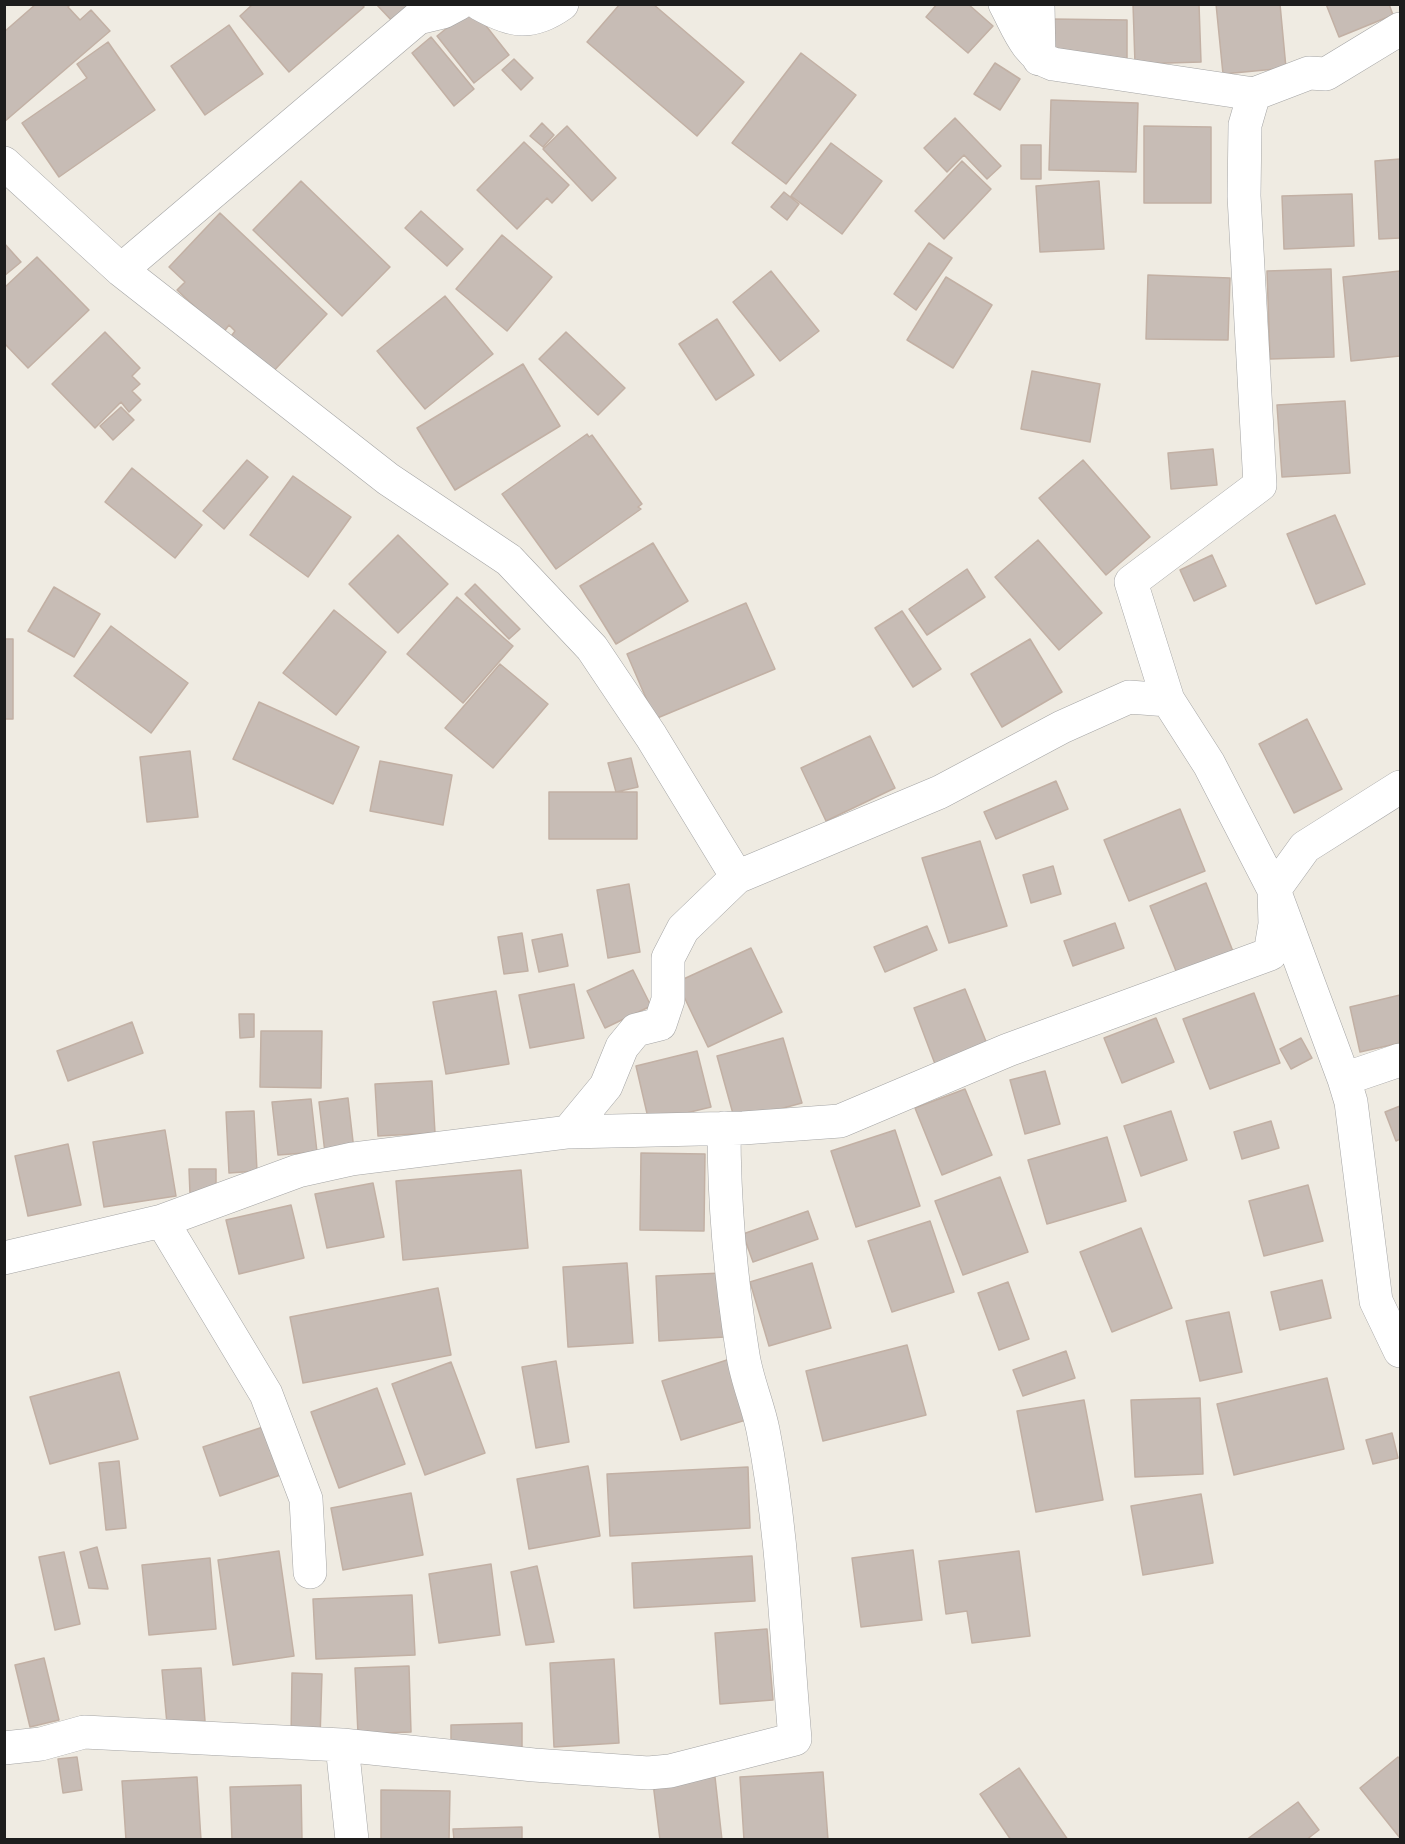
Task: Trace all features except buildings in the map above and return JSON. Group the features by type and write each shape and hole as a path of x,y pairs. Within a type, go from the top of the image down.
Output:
{"street":[{"path":"121,270 418,18 443,12 458,4"},
{"path":"480,4 506,18 543,18 562,4"},
{"path":"1005,4 1027,46 1039,59 1053,64 1254,94 1309,73 1326,74 1401,29"},
{"path":"1038,4 1039,59"},
{"path":"1254,94 1245,124 1244,196 1260,485 1131,582 1168,700 1209,764 1274,890 1344,1079 1352,1102 1376,1301 1401,1351"},
{"path":"4,163 121,270 388,479 509,560 591,648 651,736 737,877"},
{"path":"568,1132 606,1086 622,1047 636,1030 660,1024 668,1000 668,958 683,929 737,877 940,792 1062,727 1129,697 1168,700"},
{"path":"4,1258 162,1221 298,1171 330,1164 568,1132 724,1128 840,1121 1008,1050 1270,954 1275,924 1274,890 1305,847 1401,787"},
{"path":"1344,1079 1401,1059"},
{"path":"4,1748 41,1744 84,1732 342,1745 534,1765 648,1773 670,1771 795,1739 775,1522 763,1430 743,1357 731,1254 724,1187 724,1128"},
{"path":"162,1221 266,1394 306,1499 310,1572"},
{"path":"342,1745 352,1839"}]}
